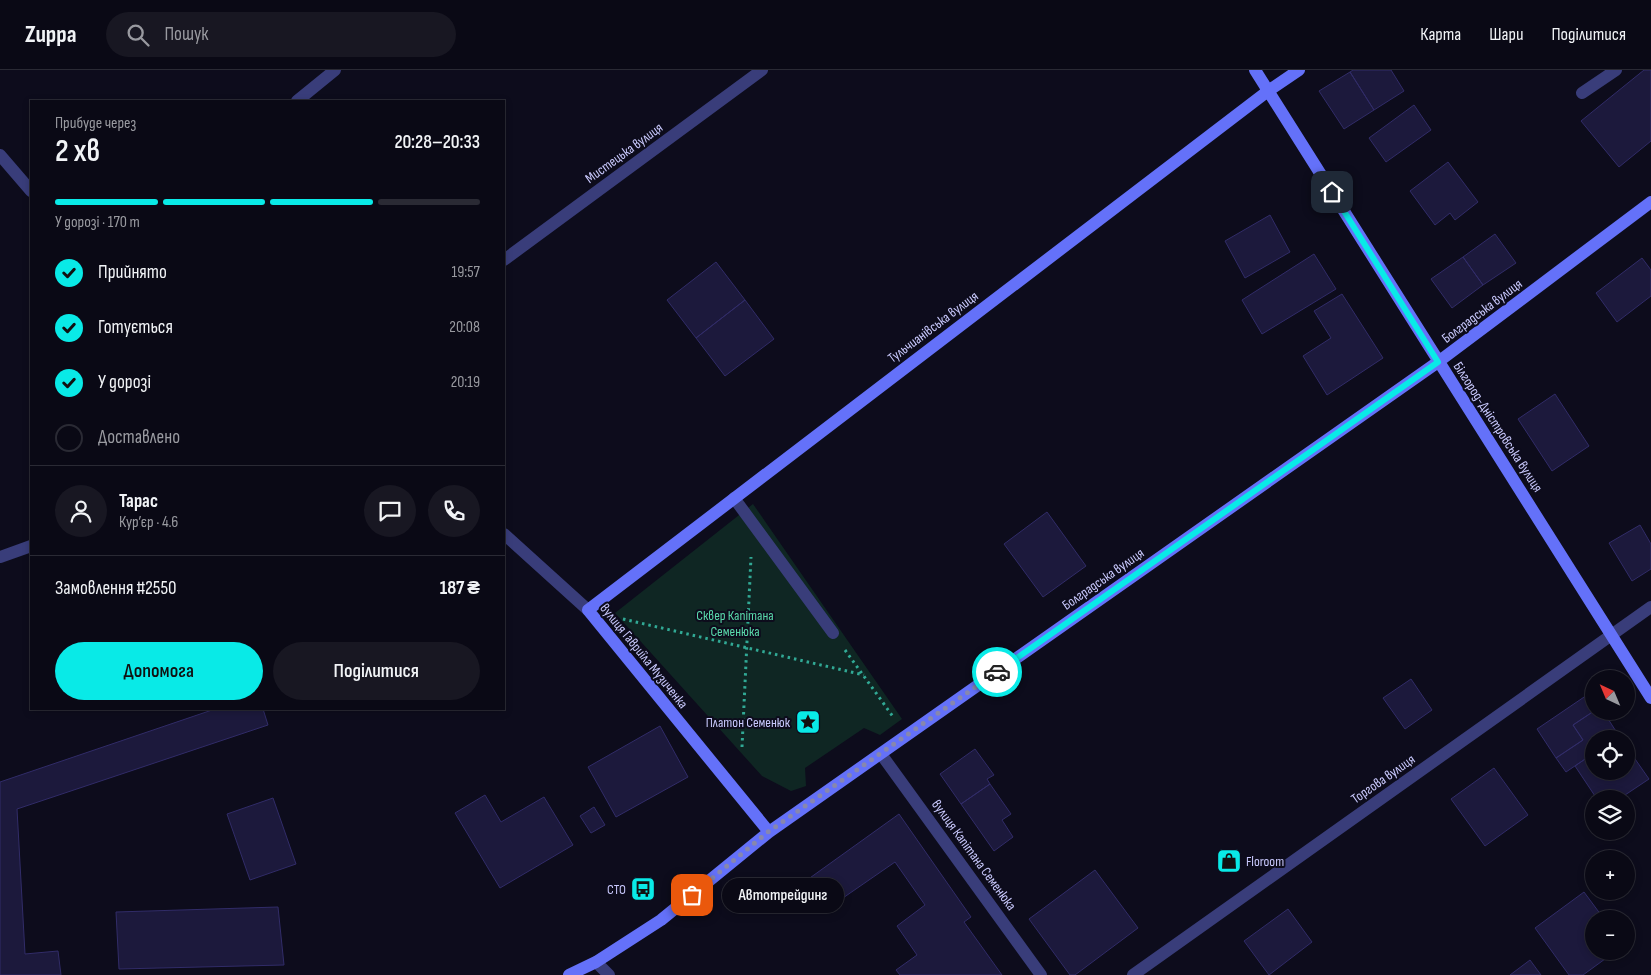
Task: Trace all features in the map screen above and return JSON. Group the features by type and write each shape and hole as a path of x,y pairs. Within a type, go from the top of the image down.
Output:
{"main road":[{"name":"Білгород-Дністровська вулиця","path":"1255,70 1651,698"},
{"name":"Тульчианівська вулиця","path":"588,610 1268,91 1299,70"},
{"name":"Болградська вулиця","path":"569,975 596,962 661,920 768,832 1438,362 1651,202"},
{"name":"вулиця Гавриїла Музиченка","path":"588,610 768,832"}],"street":[{"path":"298,100 335,70"},
{"name":"Мистецька вулиця","path":"505,259 762,70"},
{"path":"1582,92 1616,70"},
{"path":"0,155 30,190"},
{"path":"734,498 833,633"},
{"name":"вулиця Гавриїла Музиченка","path":"505,535 588,610"},
{"path":"0,557 30,546"},
{"name":"Торгова вулиця","path":"1133,975 1613,635 1651,606"},
{"name":"вулиця Капітана Семенюка","path":"881,754 1041,975"},
{"path":"596,962 609,975"}],"path":[{"path":"742,746 752,523"},
{"path":"588,610 747,649 864,675"},
{"path":"833,633 898,723"}],"green space":[{"name":"Сквер Капітана Семенюка","path":"753,504 902,719 880,735 864,728 805,768 806,786 791,791 762,776 615,613"}],"building":[{"path":"1353,70 1391,70 1404,91 1374,110 1350,72"},
{"path":"1644,70 1651,70 1651,141 1619,167 1581,121"},
{"path":"1350,72 1374,110 1344,129 1319,91"},
{"path":"1414,105 1431,130 1386,162 1369,138"},
{"path":"1448,162 1478,202 1455,220 1450,213 1435,225 1410,191"},
{"path":"1270,215 1290,252 1245,278 1225,241"},
{"path":"1495,234 1516,263 1483,285 1463,257"},
{"path":"1314,254 1336,289 1262,334 1242,300"},
{"path":"1463,257 1483,285 1452,308 1431,279"},
{"path":"1642,258 1651,270 1651,296 1617,322 1596,293"},
{"path":"716,262 745,300 696,338 667,300"},
{"path":"1342,294 1383,358 1327,395 1303,356 1331,338 1314,311"},
{"path":"745,300 774,339 725,376 696,338"},
{"path":"1555,394 1589,446 1552,471 1518,419"},
{"path":"1047,512 1086,566 1043,597 1004,544"},
{"path":"1640,525 1651,544 1651,569 1632,581 1609,543"},
{"path":"1411,679 1432,710 1405,729 1383,698"},
{"path":"1585,696 1585,717 1573,725 1583,740 1556,758 1537,729"},
{"path":"212,710 263,710 268,725 17,809 25,954 58,951 61,975 0,975 0,782"},
{"path":"1585,717 1585,720 1609,720 1615,730 1585,730 1585,759 1566,772 1556,758 1583,740 1573,725"},
{"path":"660,726 688,777 616,817 588,767"},
{"path":"975,749 994,775 987,779 990,784 961,804 940,774"},
{"path":"1585,759 1585,780 1635,780 1635,759 1649,779 1632,790 1591,790 1575,766"},
{"path":"1494,768 1528,815 1485,846 1451,799"},
{"path":"990,784 1011,814 1002,820 1013,837 994,851 961,804"},
{"path":"485,795 501,822 544,797 573,845 500,888 455,813"},
{"path":"273,798 296,864 250,880 227,814"},
{"path":"594,807 605,825 591,833 580,816"},
{"path":"899,814 971,917 964,922 1002,975 900,975 896,970 917,955 897,926 925,905 895,862 827,909 807,880"},
{"path":"1095,870 1138,928 1075,975 1070,975 1029,919"},
{"path":"1584,892 1585,900 1590,900 1597,910 1585,910 1585,960 1604,960 1583,975 1569,975 1535,928"},
{"path":"278,907 284,965 119,969 116,912"},
{"path":"1288,909 1312,942 1269,975 1244,941"},
{"path":"1530,960 1541,975 1510,975"}],"way so far":[{"path":"692,895 768,832 997,672"}],"place":[{"name":"Платон Семенюк","path":"808,722"},
{"name":"Floroom","path":"1229,861"},
{"name":"СТО","path":"643,889"},
{"name":"Автотрейдинг","path":"692,895"}],"route":[{"path":"997,672 1438,362 1332,192"}]}
